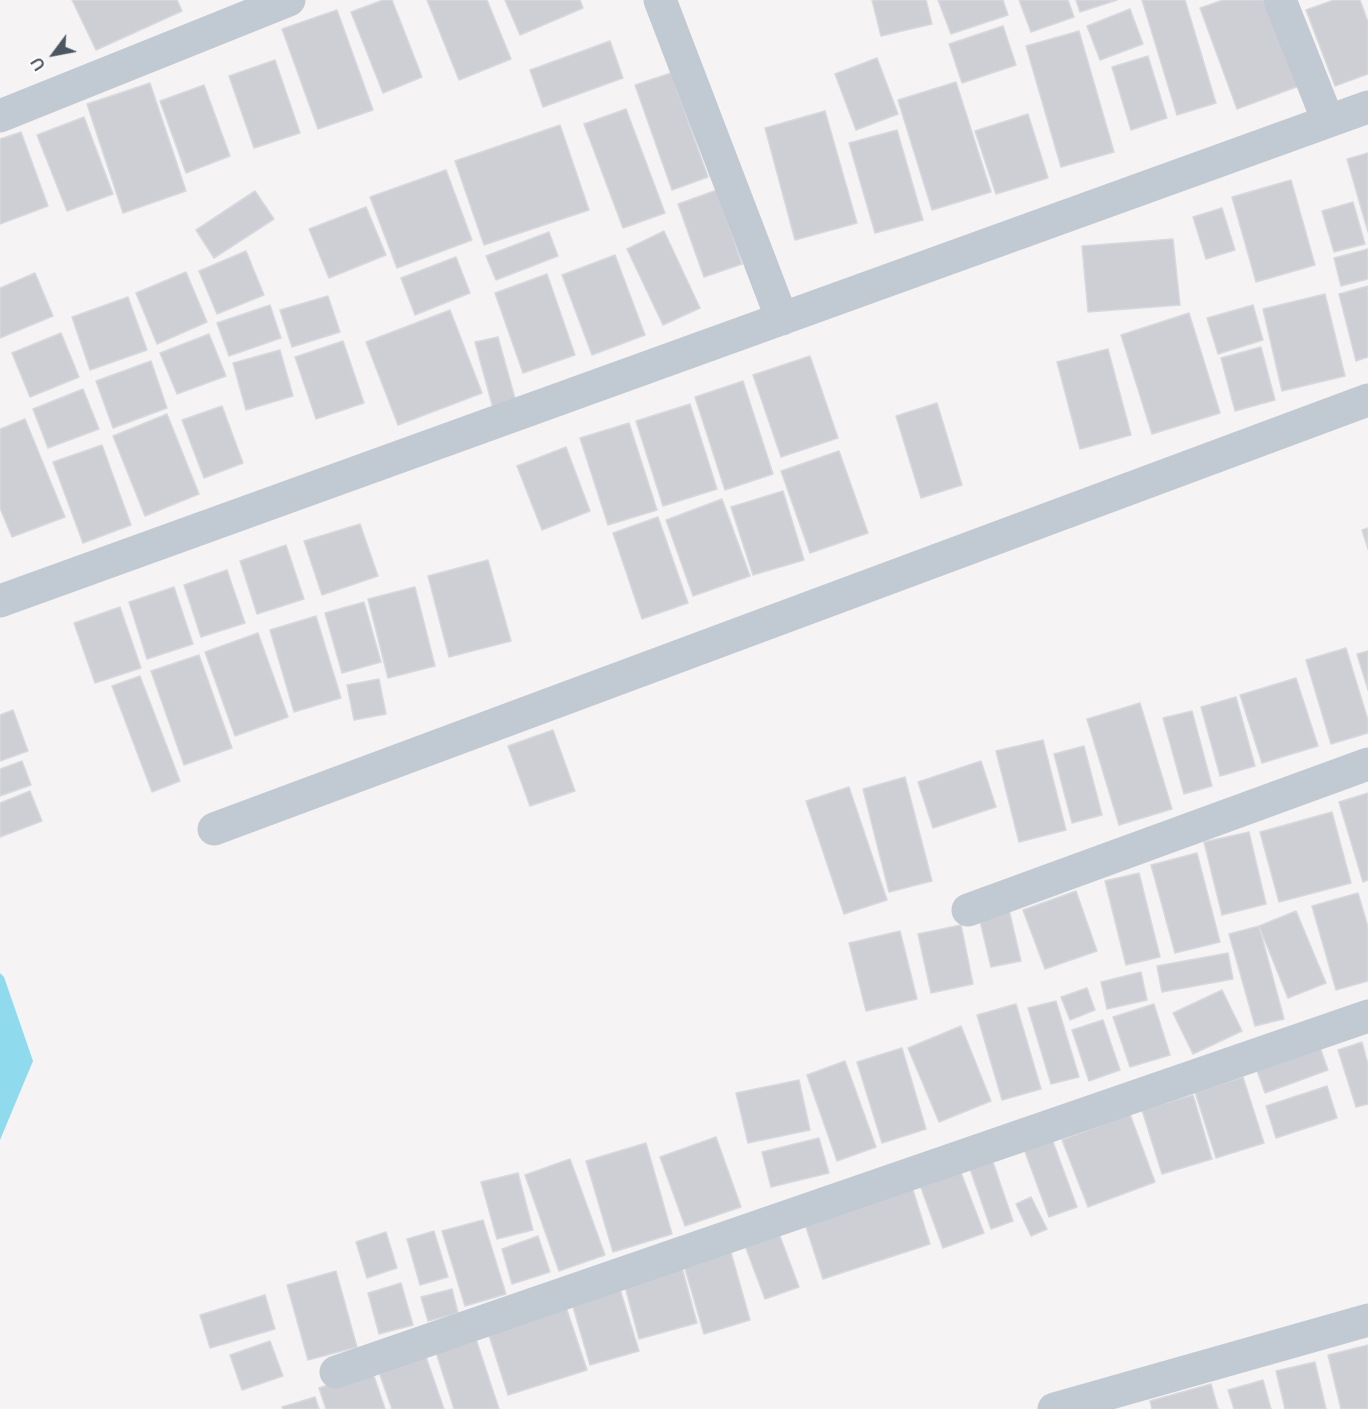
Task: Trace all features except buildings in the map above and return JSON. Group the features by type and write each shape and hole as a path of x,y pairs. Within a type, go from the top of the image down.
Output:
{"street":[{"path":"0,116 289,0"},
{"path":"660,0 782,319"},
{"path":"1280,0 1328,121"},
{"path":"0,601 1368,107"},
{"path":"214,829 1368,400"},
{"path":"968,910 1368,764"},
{"path":"336,1372 1368,1016"},
{"path":"1054,1409 1368,1320"}],"water":[{"path":"0,973 4,977 33,1061 0,1140"}]}
